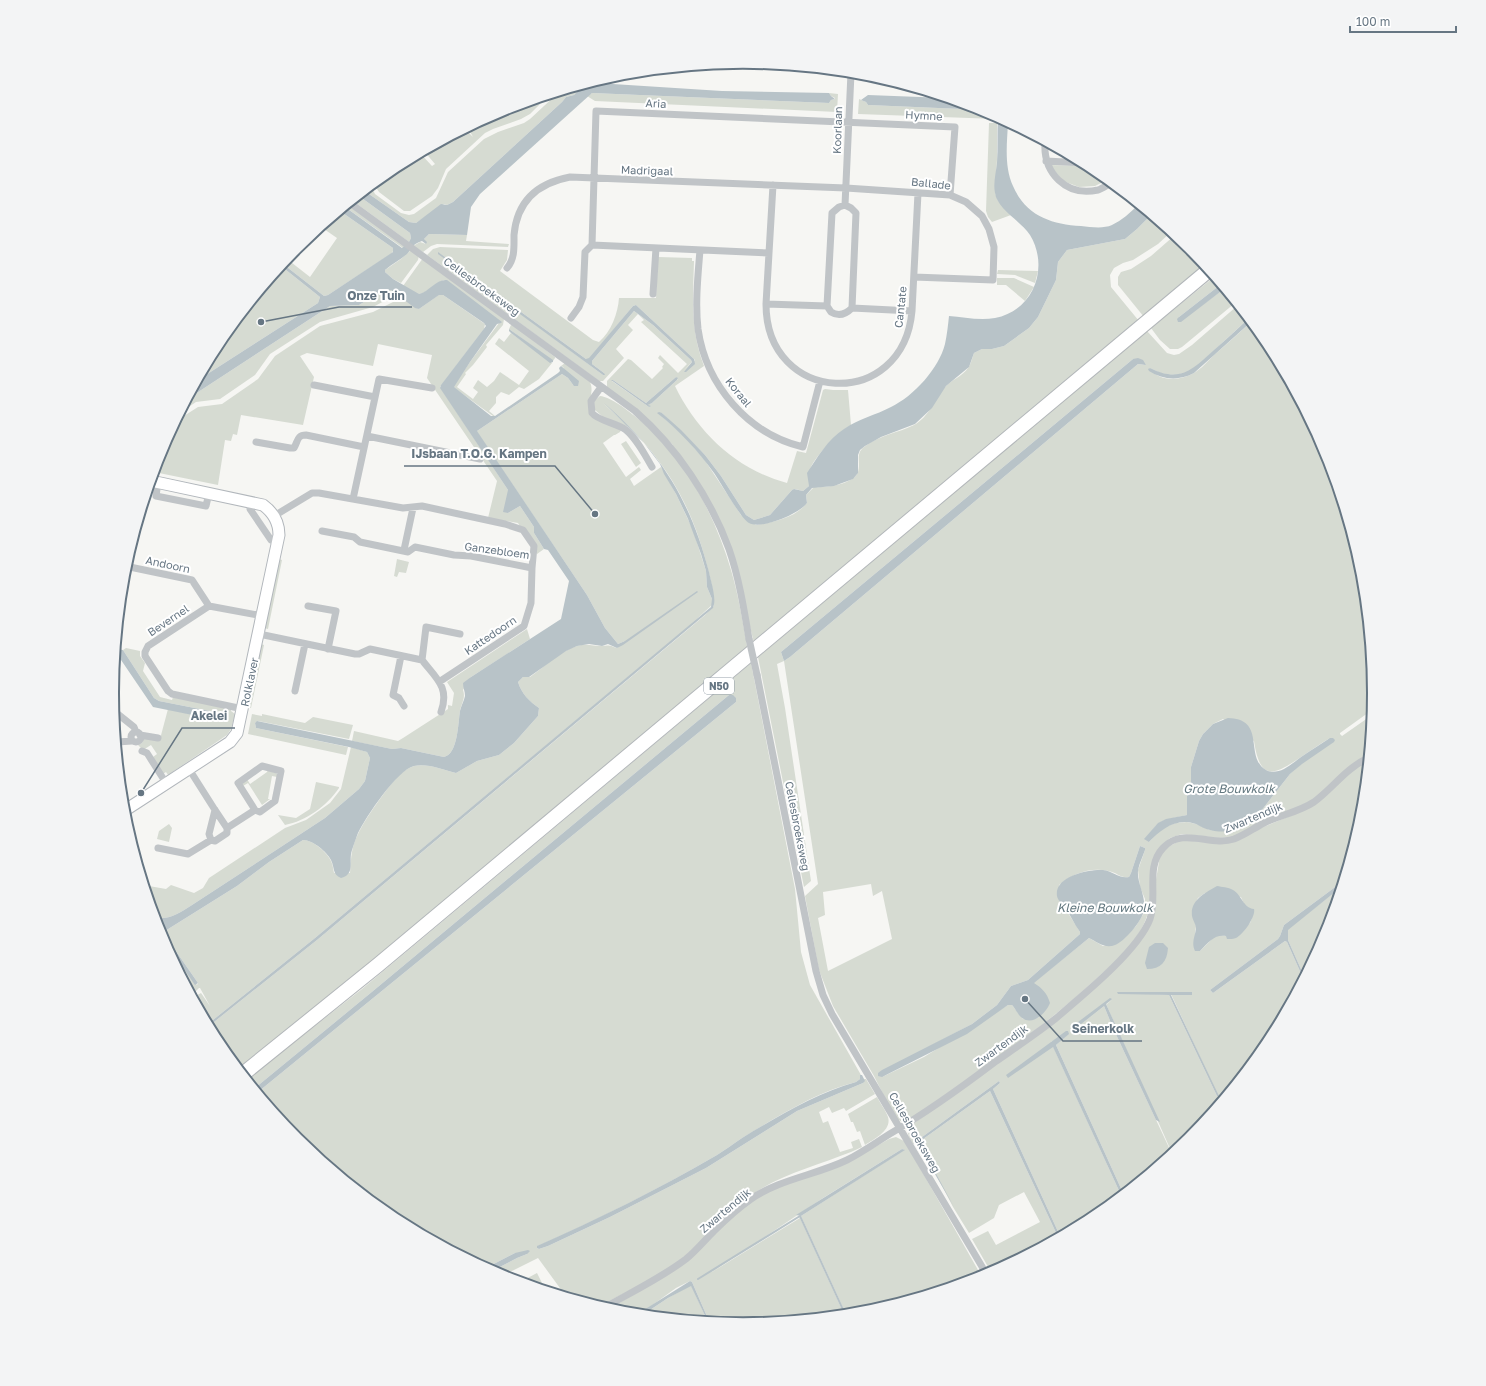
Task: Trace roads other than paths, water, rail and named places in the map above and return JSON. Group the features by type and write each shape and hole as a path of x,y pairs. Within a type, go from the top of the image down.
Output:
{"highway":[{"name":"N50","path":"247,1071 384,960 1204,274"},
{"name":"N50","path":"249,1074 381,968 1208,278"}],"street":[{"name":"Koorlaan","path":"846,205 851,79"},
{"name":"Aria","path":"571,318 579,307 583,296 585,252 592,245 596,111 849,122"},
{"name":"Hymne","path":"849,122 955,127 950,195"},
{"path":"1045,147 1046,162 1049,169 1058,180 1070,188 1086,192 1099,190 1106,186"},
{"path":"1046,162 1071,163"},
{"name":"Madrigaal","path":"508,268 512,262 515,228 520,210 529,197 542,186 556,180 570,177 846,188"},
{"name":"Cantate","path":"773,186 766,304 768,328 778,350 794,368 807,376 820,381 837,384 853,382 871,376 893,360 903,345 910,328 912,310 918,193"},
{"name":"Ballade","path":"846,188 950,195 966,202 982,216 989,229 994,247 993,280 914,277"},
{"path":"852,308 856,214 846,205 838,207 832,213 827,306 831,312 840,315 852,308 912,310"},
{"name":"Cellesbroeksweg","path":"354,206 645,420 672,449 690,472 710,506 722,531 740,586 749,639 819,984 823,995 832,1014 983,1270"},
{"path":"592,245 769,253"},
{"path":"653,294 656,248"},
{"name":"Koraal","path":"700,250 697,306 700,340 712,373 723,393 738,410 766,432 786,442 803,447 820,381"},
{"path":"766,304 827,306"},
{"path":"354,498 379,379 432,388"},
{"path":"314,385 375,397"},
{"path":"601,387 591,401 592,413 597,417 619,426 630,434 652,467"},
{"path":"256,442 294,448 298,437 301,435 306,435 364,446"},
{"path":"367,436 480,459"},
{"path":"156,481 263,505 274,516"},
{"name":"Ganzebloem","path":"274,516 312,493 354,498 403,508 424,507 505,524 523,530 534,546 532,568 415,547 408,552 360,542 354,537 322,530"},
{"path":"251,502 250,510 271,540 278,542"},
{"path":"404,550 413,508"},
{"name":"Rolklaver","path":"130,807 234,738 240,727 278,542 279,527 274,516"},
{"name":"Andoorn","path":"132,567 192,580 209,606"},
{"name":"Kattedoorn","path":"439,682 524,626 531,604 532,568"},
{"path":"209,606 263,616"},
{"name":"Bevernel","path":"209,606 148,646 145,656 168,691 172,694 243,709"},
{"path":"308,606 336,612 328,648"},
{"name":"Kattedoorn","path":"422,660 426,627 460,634"},
{"path":"259,634 359,654 370,649 422,660 439,682 443,690 445,697 441,712"},
{"path":"295,691 305,644"},
{"path":"401,656 393,695 399,698 404,706"},
{"path":"120,715 134,727 138,733"},
{"path":"121,742 132,741 131,735 133,732 158,738"},
{"path":"142,750 147,753 166,783"},
{"name":"Zwartendijk","path":"612,1303 665,1274 688,1258 716,1229 751,1199 773,1186 846,1160 910,1123 940,1103 1053,1020 1090,988 1142,935 1150,917 1154,864 1160,851 1166,844 1182,837 1219,841 1236,838 1267,821 1308,805 1349,770 1363,761"},
{"path":"227,828 255,810 260,812 275,801 281,770 262,766 238,783 255,810"},
{"path":"158,848 188,854 211,840 215,841 227,833 227,828 188,769"},
{"path":"211,840 209,834 215,810"}],"water":[{"path":"609,84 722,91 829,93 835,99 831,100 829,103 592,93 480,194 471,207 467,235 429,234 424,239 427,242 426,244 422,241 416,243 407,254 385,270 385,272 393,279 419,294 440,281 447,280 502,322 497,324 454,387 491,416 495,416 558,373 561,366 579,381 578,386 574,386 568,378 562,374 477,431 587,595 605,628 618,644 625,641 697,591 698,592 617,648 608,644 602,646 589,644 577,646 566,651 529,677 523,677 518,682 519,686 526,697 539,708 538,716 514,743 499,755 477,761 456,773 424,765 414,766 407,769 383,795 358,833 351,854 351,867 346,876 341,878 336,875 331,860 323,850 311,842 303,840 269,862 237,886 166,931 161,918 170,917 188,908 325,818 359,789 365,781 370,758 367,752 256,728 255,723 257,721 392,749 401,748 444,757 449,755 455,744 460,711 465,696 463,683 561,619 569,581 548,550 544,549 534,533 534,527 520,506 508,513 503,512 508,490 440,388 486,326 484,323 443,295 439,295 419,309 415,308 391,290 381,292 359,305 330,306 196,393 207,374 318,303 320,297 286,270 288,268 324,296 328,295 393,252 393,248 344,214 349,210 402,248 409,242 411,238 410,233 363,198 369,194 409,222 416,223 441,204 447,205 453,202 566,97 574,95 578,91"},
{"path":"868,95 929,97 963,109 868,105 866,102 861,100"},
{"path":"998,123 1008,128 1007,163 1013,186 1018,196 1032,211 1060,223 1097,227 1105,227 1116,223 1135,208 1147,219 1125,239 1067,250 1058,262 1056,280 1038,317 1029,328 1004,346 992,349 982,349 974,353 969,367 946,386 932,408 915,424 881,437 860,450 858,455 858,473 853,479 834,486 812,488 806,495 807,503 803,507 780,520 755,525 749,523 741,515 714,473 688,441 657,413 662,413 705,455 721,476 746,515 754,520 770,515 792,490 803,491 809,486 807,473 823,449 838,433 855,422 885,410 900,402 917,389 931,372 942,353 946,341 949,316 978,319 995,318 1008,314 1019,307 1028,297 1038,274 1036,248 1030,235 1005,210 997,199 994,186 997,163"},
{"path":"438,252 586,359 589,358 633,306 636,305 694,359 695,364 684,372 692,362 691,360 653,325 634,311 592,361 592,364 604,373 605,375 603,375 438,254"},
{"path":"1217,288 1220,292 1181,322 1178,322 1177,319"},
{"path":"1245,322 1247,325 1194,373 1188,376 1165,378 1154,374 1148,369 1150,368 1170,374 1185,372 1199,363"},
{"path":"509,329 553,360 553,362 550,363 511,333"},
{"path":"1138,358 1143,360 1146,365 1138,364 784,661 781,652 1133,359"},
{"path":"676,377 678,378 677,380 648,405 651,406 649,407 611,380 646,403"},
{"path":"604,403 624,421 644,443"},
{"path":"645,444 657,459 670,478 682,499 692,522 709,572 714,595 713,608 317,940 213,1022 212,1021 315,938 711,607 712,599 707,587 706,571 701,554 688,519 660,464"},
{"path":"120,650 123,650 154,698 159,701 225,714 226,719 222,721 153,707 120,658"},
{"path":"729,695 733,695 736,698 736,702 262,1089 258,1085"},
{"name":"Grote Bouwkolk","path":"1228,718 1240,720 1247,725 1251,731 1256,757 1260,764 1270,772 1284,769 1330,738 1335,740 1290,774 1254,820 1239,829 1222,832 1206,829 1189,822 1182,822 1176,823 1164,829 1149,842 1144,839 1158,823 1166,819 1187,815 1187,796 1191,784 1191,767 1199,741 1203,734 1213,724"},
{"name":"Kleine Bouwkolk","path":"1140,846 1145,848 1138,871 1143,894 1144,910 1137,925 1123,940 1115,945 1104,946 1089,938 1034,983 1044,991 1050,1003 1039,1017 1026,1020 1021,1017 1012,1005 1008,1005 967,1034 882,1077 878,1076 878,1073 882,1070 972,1024 997,1005 1011,986 1028,980 1080,934 1068,912 1057,898 1058,889 1061,883 1074,875 1097,870 1107,871 1122,877 1129,877"},
{"path":"1217,886 1229,888 1236,892 1247,906 1254,909 1253,916 1246,929 1236,938 1227,939 1226,936 1218,936 1200,951 1195,951 1193,942 1196,926 1192,916 1193,906 1199,898"},
{"path":"1336,886 1334,892 1288,930 1288,940 1302,971 1301,973 1287,942 1285,941 1213,993 1210,990 1278,939 1284,925"},
{"path":"1155,943 1163,943 1168,948 1165,961 1156,968 1147,969 1145,963 1149,947"},
{"path":"173,946 198,983 195,985 181,965"},
{"path":"1117,992 1192,992 1192,995 1171,995 1219,1096 1217,1096 1169,995 1118,994"},
{"path":"1110,998 1112,999 1106,1004 1160,1122 1156,1120 1104,1006 1076,1028 1073,1026"},
{"path":"1068,1031 1069,1034 1056,1045 1121,1189 1119,1191 1053,1047 1008,1078 1006,1075"},
{"path":"860,1075 862,1075 865,1081 863,1083 797,1111 706,1168 610,1217 548,1246 539,1249 537,1248 537,1246 651,1192 717,1155 742,1138 797,1106 826,1092 856,1082 860,1079"},
{"path":"999,1081 1000,1083 993,1089 1058,1231 1056,1232 990,1091 919,1142 954,1207 917,1143 918,1140"},
{"path":"902,1149 905,1150 801,1216 796,1215"},
{"path":"528,1250 530,1251 527,1254 499,1268 492,1265 515,1253"},
{"path":"690,1281 692,1282 707,1316 705,1316 691,1286 668,1298 650,1310 645,1309"}],"waterway":[{"path":"698,1279 800,1216 843,1309"}],"place":[{"name":"Onze Tuin","path":"261,322"},
{"name":"IJsbaan T.O.G. Kampen","path":"595,514"},
{"name":"Akelei","path":"141,793"},
{"name":"Seinerkolk","path":"1025,999"}]}
